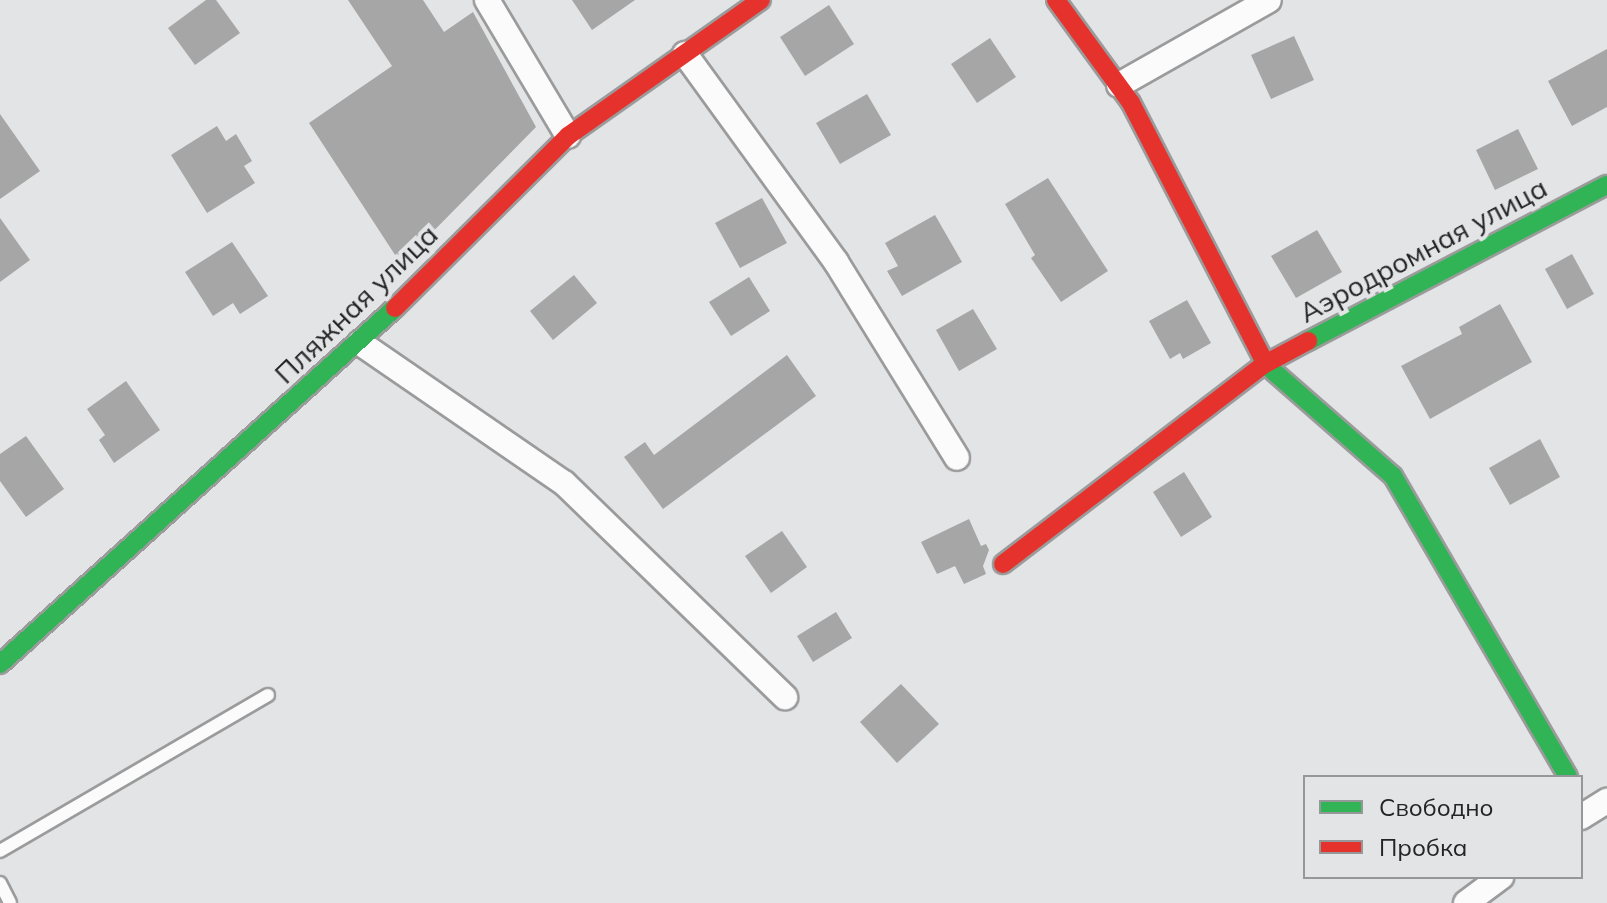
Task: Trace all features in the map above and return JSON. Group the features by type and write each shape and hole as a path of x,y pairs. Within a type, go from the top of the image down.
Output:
{"street":[{"path":"487,0 568,136"},
{"name":"Пляжная улица","path":"0,664 360,343 568,136 761,0"},
{"path":"1056,0 1119,85 1265,364 1393,476 1567,775"},
{"path":"1119,85 1269,0"},
{"path":"685,54 836,262 957,458"},
{"name":"Аэродромная улица","path":"1003,564 1265,364 1607,185"},
{"path":"360,343 564,483 785,697"},
{"path":"1466,903 1498,879"}],"lane":[{"path":"0,851 268,695"},
{"path":"0,883 10,903"}],"building":[{"path":"206,0 216,0 240,33 195,65 168,28"},
{"path":"348,0 423,0 444,32 473,12 536,127 401,264 309,123 392,66"},
{"path":"572,0 635,0 592,30"},
{"path":"829,5 854,44 805,76 780,37"},
{"path":"1294,36 1314,80 1271,99 1251,55"},
{"path":"990,38 1016,77 977,103 951,64"},
{"path":"1607,49 1607,107 1572,126 1548,81"},
{"path":"867,94 891,135 840,164 816,123"},
{"path":"0,114 40,171 0,199"},
{"path":"217,126 226,141 236,134 252,161 244,166 255,183 207,213 171,155"},
{"path":"1518,129 1538,169 1495,190 1476,150"},
{"path":"1048,178 1108,271 1061,302 1031,258 1035,255 1005,204"},
{"path":"762,198 787,243 740,268 715,223"},
{"path":"935,215 962,262 902,296 887,271 898,266 885,243"},
{"path":"0,218 30,260 0,282"},
{"path":"1317,230 1342,272 1296,298 1271,256"},
{"path":"232,242 268,296 240,314 233,303 213,316 185,272"},
{"path":"1572,254 1594,294 1567,309 1545,269"},
{"path":"574,275 597,303 553,340 530,311"},
{"path":"749,277 770,311 731,336 709,302"},
{"path":"1187,300 1211,343 1183,359 1180,353 1170,359 1149,321"},
{"path":"1500,304 1532,362 1430,419 1401,366 1462,334 1459,327"},
{"path":"973,309 997,349 959,371 936,330"},
{"path":"787,355 816,396 663,509 624,457 645,442 654,455"},
{"path":"126,381 160,430 114,463 99,440 105,435 87,409"},
{"path":"26,436 64,489 26,517 0,481 0,454"},
{"path":"1540,439 1560,477 1510,505 1489,468"},
{"path":"1184,472 1212,517 1181,537 1153,492"},
{"path":"969,519 981,546 986,544 989,550 983,566 986,574 964,584 955,566 937,574 921,542"},
{"path":"782,531 807,567 771,593 745,556"},
{"path":"836,612 852,638 813,662 797,636"},
{"path":"901,684 939,724 897,763 860,722"}],"traffic: fast":[{"path":"1308,341 1607,185"},
{"path":"0,664 395,308"},
{"path":"1261,355 1265,364 1393,476 1567,775"}],"traffic: jam":[{"path":"395,308 568,136 761,0"},
{"path":"1056,0 1131,103 1261,355"},
{"path":"1003,564 1265,364 1308,341"}]}
